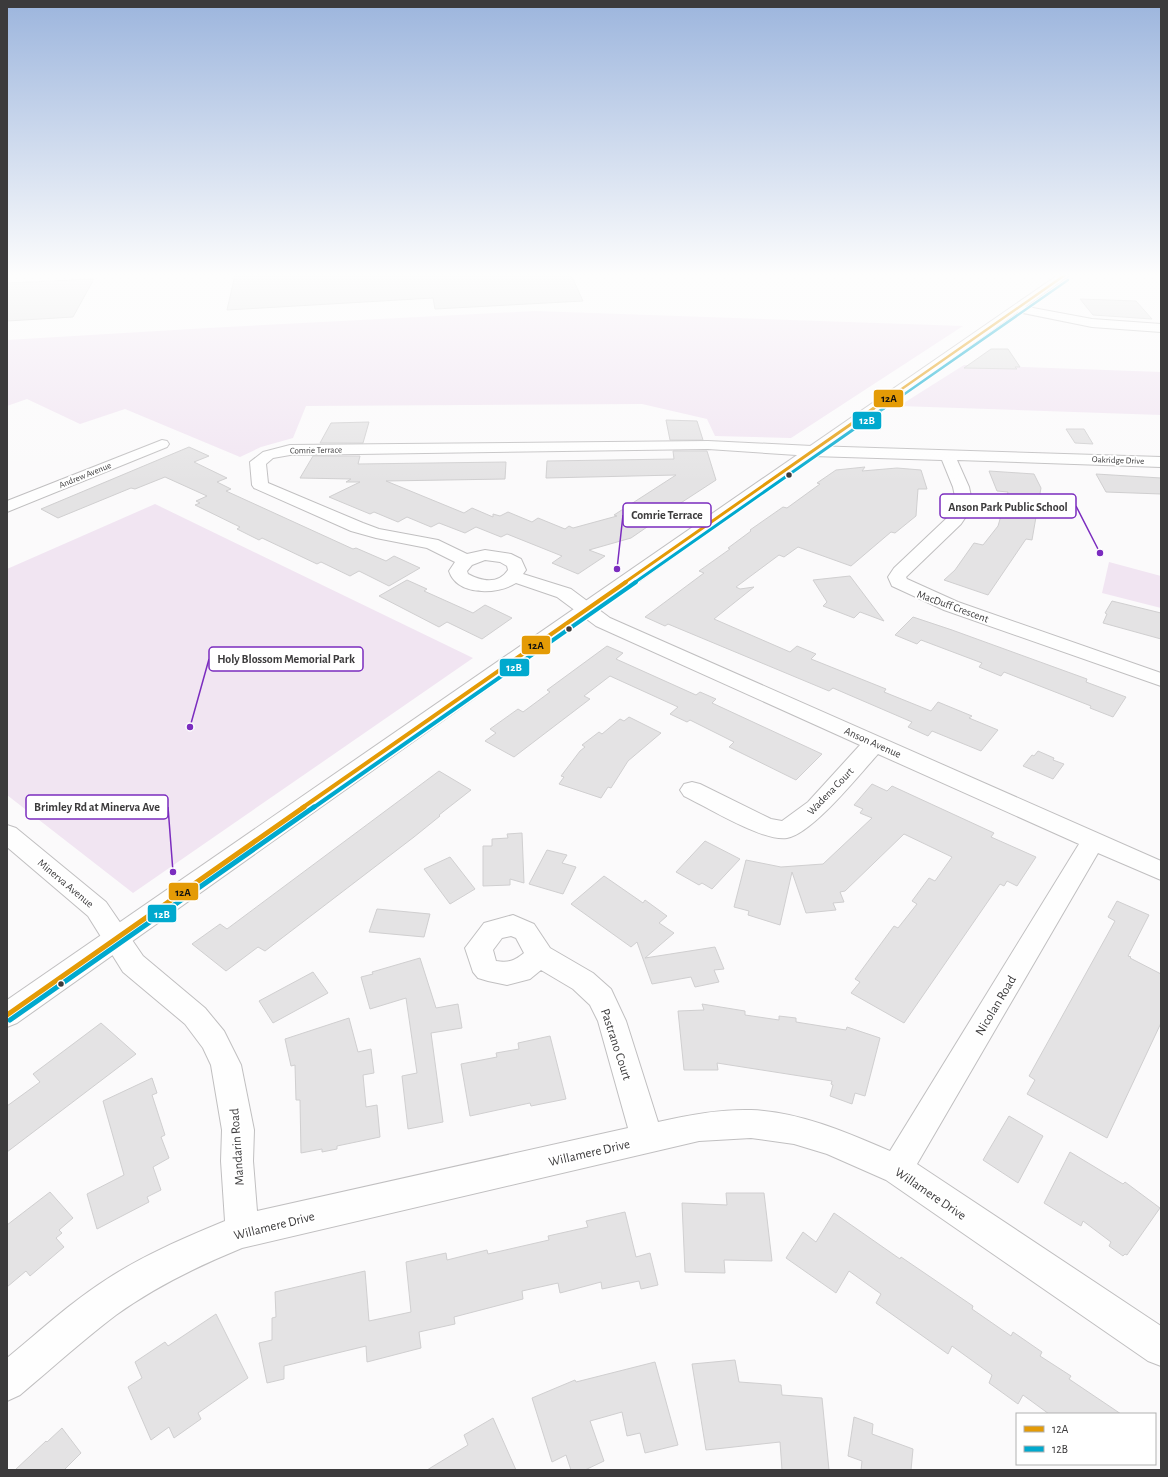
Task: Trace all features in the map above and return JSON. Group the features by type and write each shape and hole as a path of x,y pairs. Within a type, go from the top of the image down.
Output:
{"street":[{"path":"7,1015 965,344"},
{"name":"Andrew Avenue","path":"7,506 162,444"},
{"name":"Comrie Terrace","path":"466,560 432,544 376,533 357,527 260,485 258,462 268,454 290,450 691,445 812,451"},
{"name":"Oakridge Drive","path":"812,451 947,454 1161,462"},
{"name":"MacDuff Crescent","path":"947,454 961,487 966,506 955,520 900,572 897,577 898,582 951,606 1161,680"},
{"path":"485,555 505,557 517,566 518,571 514,577 498,585 476,585 466,582 460,577 458,571 460,566 466,560 485,555"},
{"path":"514,577 564,593 587,609"},
{"name":"Anson Avenue","path":"587,609 603,622 1161,871"},
{"name":"Wadena Court","path":"692,790 766,827 786,830 816,808 875,743"},
{"name":"Minerva Avenue","path":"7,834 97,909 117,938"},
{"name":"Nicolan Road","path":"897,1169 1093,841"},
{"name":"Mandarin Road","path":"117,938 133,964 195,1016 214,1040 226,1065 238,1130 237,1161 242,1231"},
{"name":"Pastrano Court","path":"540,956 583,981 601,997 612,1021 647,1138"},
{"name":"Willamere Drive","path":"7,1382 82,1320 119,1292 183,1255 242,1231 699,1127 751,1124 794,1130 831,1141 897,1169 1161,1348"}],"shaded area":[{"path":"7,344 935,344 791,438 715,436 707,419 642,404 306,406 293,438 261,447 240,457 125,409 80,424 27,399 7,406"},
{"path":"964,365 1161,372 1161,415 899,406"},
{"path":"155,504 473,658 133,893 7,795 7,569"},
{"path":"1109,562 1161,576 1161,608 1102,593"}],"building":[{"path":"991,349 1008,349 1020,367 1015,367 1017,369 964,368"},
{"path":"666,420 697,421 703,440 670,440"},
{"path":"369,422 363,443 320,443 331,423"},
{"path":"1066,429 1084,429 1093,444 1075,443"},
{"path":"189,447 209,456 194,462 227,478 217,482 231,489 226,491 353,549 356,548 386,561 394,556 420,568 389,586 359,571 350,576 321,562 317,564 262,538 259,540 237,529 240,527 195,505 200,503 196,501 207,496 165,477 135,489 131,488 58,518 41,509"},
{"path":"673,451 707,451 716,480 650,523 650,525 631,538 589,550 605,556 578,574 552,563 562,556 507,534 501,537 476,527 465,533 439,523 431,527 407,517 398,522 374,512 370,514 329,497 360,482 346,482 351,479 300,478 313,456 360,456 358,464 506,462 505,479 386,481 464,513 472,508 493,517 493,514 500,516 508,512 532,522 538,518 565,529 569,526 573,528 617,516 614,515 676,475 546,478 547,461 674,459"},
{"path":"865,467 862,471 897,468 921,470 927,489 918,489 916,516 895,533 891,532 851,566 798,547 784,557 779,555 736,587 740,589 754,587 714,619 790,652 797,646 816,654 811,659 886,689 884,692 931,711 938,702 972,716 969,718 998,730 981,751 932,731 928,736 908,727 912,722 833,688 829,691 668,624 665,626 645,617 704,573 699,571 730,549 728,548 751,531 750,530 783,507 787,508 820,484 817,483 836,470"},
{"path":"989,471 1034,474 1041,488 1032,540 1026,539 988,595 944,580 955,570 974,543 983,545 998,526 1008,492 997,491"},
{"path":"1096,474 1161,478 1161,494 1106,492"},
{"path":"850,576 884,621 860,612 854,618 823,606 827,602 813,580"},
{"path":"407,580 427,589 424,591 473,613 485,605 512,618 482,639 447,622 439,627 379,596"},
{"path":"1112,601 1161,613 1161,639 1103,623 1107,614 1105,613"},
{"path":"913,617 1087,679 1086,682 1126,697 1113,717 1090,708 1091,706 1004,672 1001,676 979,667 982,663 921,640 917,644 895,635"},
{"path":"607,646 623,653 616,659 696,695 700,692 716,699 712,703 822,754 796,780 729,747 734,742 690,720 687,722 670,714 678,707 610,676 584,696 590,699 514,757 485,741 496,733 490,729 518,709 523,712 550,692 547,690"},
{"path":"629,717 661,733 628,761 611,788 608,787 601,798 559,784 564,777 561,776 580,751 585,747 582,745 599,732 602,734 620,719 624,721"},
{"path":"1038,751 1054,758 1053,760 1064,764 1053,779 1023,766 1032,755 1034,756"},
{"path":"439,771 471,790 414,837 265,951 258,947 226,971 192,944 220,924 227,929"},
{"path":"872,784 887,791 892,786 994,833 991,837 1036,857 1017,886 1007,881 1004,886 1000,884 904,1023 851,993 860,982 855,979 894,926 898,928 917,904 912,901 929,878 935,881 952,857 904,834 845,891 840,892 844,902 833,903 836,910 806,913 792,872 780,925 748,915 749,911 734,907 746,860 781,867 823,864 872,818 860,813 863,809 854,805"},
{"path":"522,833 524,883 510,879 510,885 483,886 483,846 492,846 492,839 508,838 507,834"},
{"path":"705,841 740,859 712,889 702,883 699,885 676,872"},
{"path":"547,850 567,855 562,863 576,867 563,894 529,884"},
{"path":"450,857 475,889 450,904 424,869"},
{"path":"604,876 643,903 645,900 667,916 659,923 674,933 645,958 715,947 724,969 714,970 719,982 695,987 691,977 652,984 637,942 631,947 571,904"},
{"path":"1117,901 1149,915 1128,956 1161,974 1161,1023 1107,1138 1027,1094 1035,1080 1029,1076 1115,921 1108,917"},
{"path":"377,909 430,914 424,937 369,932"},
{"path":"420,958 436,1008 458,1004 462,1028 431,1033 443,1122 408,1129 402,1076 417,1073 406,998 370,1009 361,977 373,974 372,972"},
{"path":"313,972 328,993 273,1023 259,1001"},
{"path":"702,1004 745,1011 745,1015 779,1020 779,1016 796,1018 796,1022 846,1030 847,1027 880,1038 865,1096 855,1093 852,1104 830,1096 833,1085 831,1084 832,1081 717,1063 718,1070 684,1070 678,1011 704,1010"},
{"path":"349,1018 358,1052 371,1049 374,1073 363,1075 366,1107 377,1105 380,1137 337,1146 337,1149 322,1152 322,1149 301,1153 300,1100 296,1100 295,1065 291,1066 285,1039"},
{"path":"101,1023 136,1054 7,1152 7,1106 40,1082 33,1074"},
{"path":"550,1036 566,1099 531,1106 530,1103 470,1116 461,1064 497,1057 496,1053 519,1049 518,1043"},
{"path":"152,1078 157,1093 152,1095 165,1135 161,1137 169,1158 153,1167 161,1190 147,1197 149,1202 97,1229 87,1194 124,1175 103,1101"},
{"path":"1009,1116 1043,1136 1018,1183 983,1160"},
{"path":"1070,1152 1123,1184 1125,1182 1160,1208 1127,1255 1125,1254 1123,1256 1109,1246 1111,1242 1083,1221 1081,1226 1044,1203"},
{"path":"50,1192 73,1218 59,1230 62,1233 56,1238 64,1247 30,1276 26,1271 7,1287 7,1225"},
{"path":"726,1193 764,1193 772,1261 724,1260 725,1273 685,1272 682,1203 727,1205"},
{"path":"625,1212 636,1257 650,1253 658,1285 641,1289 639,1281 602,1289 601,1282 560,1293 558,1283 522,1291 523,1299 454,1317 455,1324 419,1332 421,1348 367,1362 366,1346 284,1366 284,1379 267,1383 259,1343 272,1340 272,1318 276,1317 275,1292 365,1271 369,1321 411,1312 406,1262 446,1253 447,1260 487,1250 488,1254 549,1240 548,1236 588,1227 586,1221"},
{"path":"834,1213 900,1259 901,1257 973,1306 972,1309 1011,1336 1013,1332 1042,1352 1040,1356 1071,1376 1069,1379 1120,1413 1048,1413 1023,1395 1018,1404 989,1383 992,1375 952,1346 948,1354 876,1303 881,1294 849,1271 836,1293 786,1258 803,1232 816,1242"},
{"path":"216,1314 248,1378 198,1413 201,1419 174,1438 169,1427 151,1440 128,1387 142,1378 135,1362 165,1342 168,1346"},
{"path":"735,1360 739,1382 781,1385 782,1395 822,1398 829,1470 782,1470 780,1442 706,1450 692,1364"},
{"path":"655,1362 678,1445 645,1453 640,1433 627,1436 622,1412 590,1421 604,1461 585,1470 571,1470 566,1455 552,1462 532,1398 575,1380 576,1382"},
{"path":"854,1417 873,1424 872,1434 913,1449 911,1470 861,1470 862,1461 848,1456"},
{"path":"493,1418 516,1470 427,1470 468,1445 464,1435"},
{"path":"62,1428 81,1453 64,1470 15,1470 46,1441 47,1442"}],"transit line":[{"name":"12A","path":"7,1015 966,344"},
{"name":"12B","path":"10,1020 977,344"}],"place":[{"name":"Anson Park Public School","path":"1100,553"},
{"name":"Comrie Terrace","path":"617,569"},
{"name":"Holy Blossom Memorial Park","path":"190,727"},
{"name":"Brimley Rd at Minerva Ave","path":"173,872"}]}
